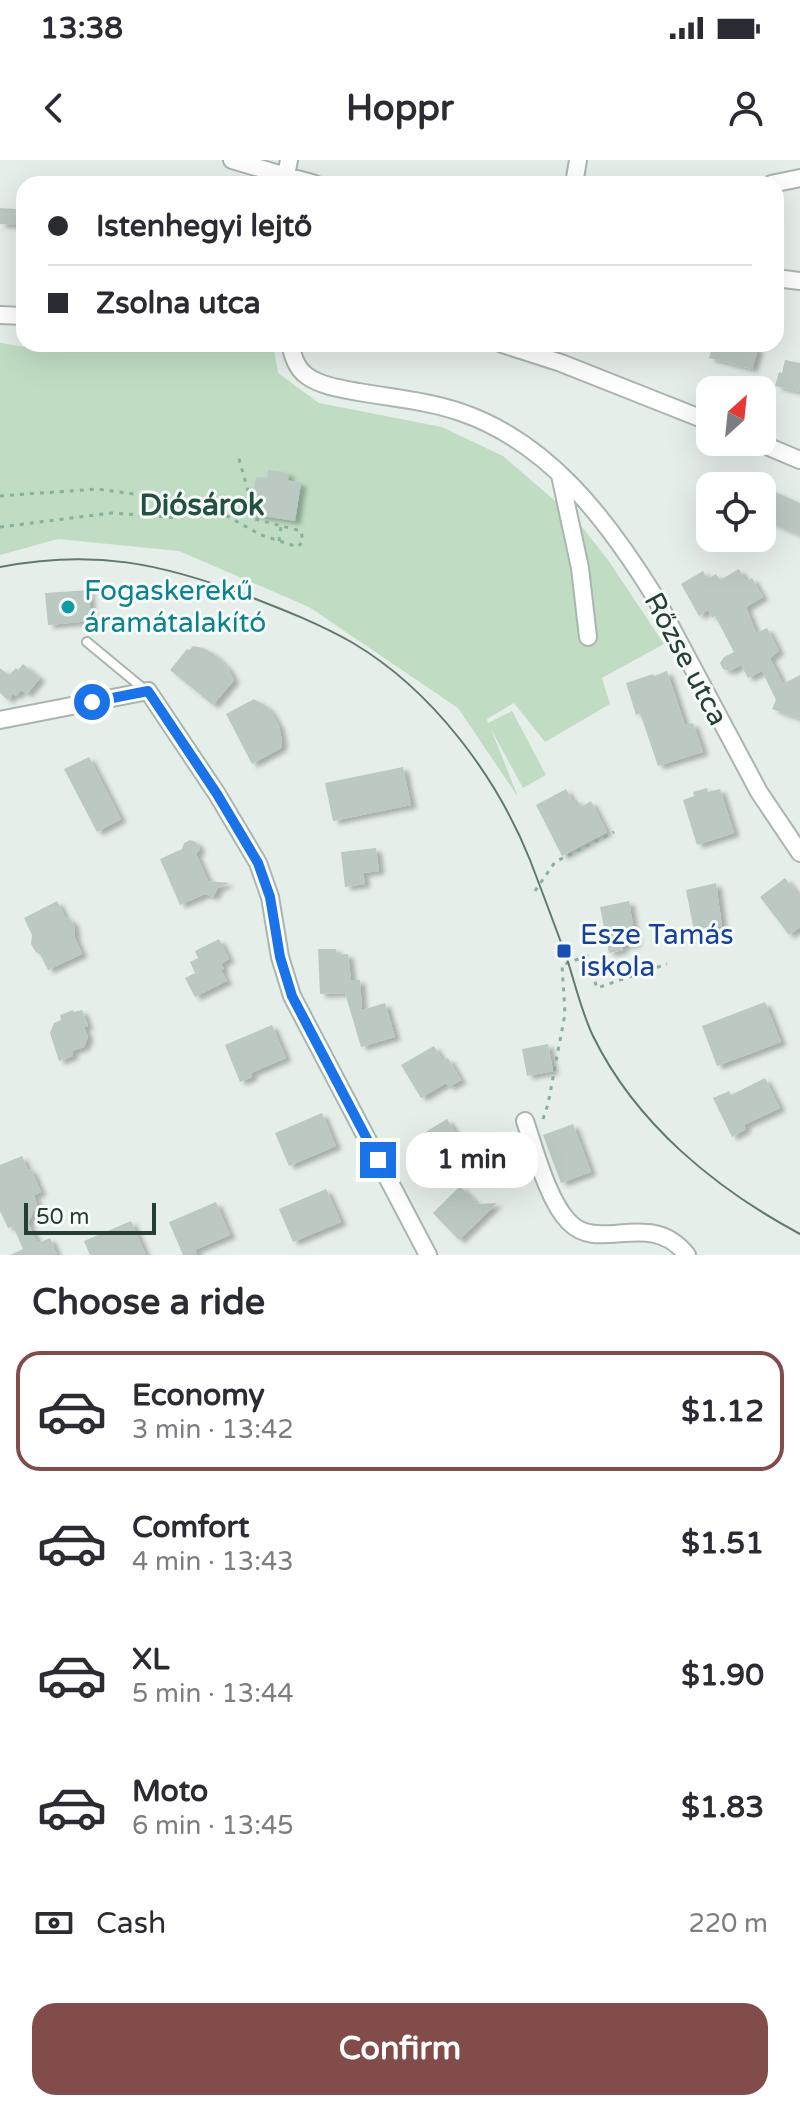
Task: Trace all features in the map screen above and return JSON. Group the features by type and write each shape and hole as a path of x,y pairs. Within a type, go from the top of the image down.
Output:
{"street":[{"path":"232,160 286,173"},
{"name":"Rőzse utca","path":"293,352 298,366 307,376 334,387 459,412 485,423 512,437 589,503 655,597 759,792 800,853"},
{"path":"527,352 696,416"},
{"path":"776,450 800,460"},
{"path":"560,475 580,568 588,637"},
{"path":"0,720 148,691 217,794 258,863 270,897 280,957 292,996 428,1255"},
{"path":"525,1121 554,1200 572,1226 594,1234 654,1233 665,1236 687,1255"}],"lane":[{"path":"87,642 148,691"}],"path":[{"path":"0,496 97,489 193,502 261,535 298,547 303,541 301,531 255,519 242,511 248,491 238,455"},
{"path":"0,527 112,513 178,518 193,502"},
{"path":"279,541 281,526"},
{"path":"535,891 555,862 614,832"},
{"path":"543,1118 565,1014 562,965 587,956 597,988 667,964"}],"green space":[{"path":"0,343 16,345 16,352 274,352 278,373 319,403 442,427 503,456 575,518 608,560 664,644 602,678 610,704 545,742 514,703 487,719 488,723 512,711 546,775 523,788 491,729 518,797 458,708 309,607 179,551 58,539 0,555"}],"building":[{"path":"0,208 16,209 15,225 0,224"},
{"path":"711,352 757,352 752,369 709,358"},
{"path":"785,360 800,363 800,392 776,386 779,372 782,373"},
{"path":"268,470 289,473 288,480 301,483 295,521 250,514 256,477 267,478"},
{"path":"776,492 800,503 800,535 776,525"},
{"path":"739,569 746,581 752,578 763,597 746,607 756,633 767,628 779,651 770,658 783,684 800,675 800,719 772,709 776,700 762,671 748,678 741,665 730,671 723,669 720,663 734,652 715,616 712,618 708,610 699,616 681,584 703,571 707,579 716,574 720,580"},
{"name":"Fogaskerekű áramátalakító","path":"89,590 91,621 48,625 45,593"},
{"path":"193,646 214,654 228,668 234,680 213,705 170,670"},
{"path":"23,664 40,678 27,694 21,690 8,700 0,693 0,668 9,675"},
{"path":"667,671 685,725 693,723 703,752 658,766 626,683"},
{"path":"254,699 271,712 279,726 282,741 281,748 252,764 226,714"},
{"path":"89,757 121,819 97,832 64,769"},
{"path":"403,767 411,805 333,821 325,783"},
{"path":"707,788 708,792 720,789 734,833 697,845 683,800 694,796 693,792"},
{"path":"566,789 573,802 577,800 581,807 591,801 607,832 562,856 536,805"},
{"path":"190,840 196,842 200,849 196,854 208,881 229,883 218,888 213,897 205,894 180,905 160,859 182,849 184,843"},
{"path":"376,848 379,871 363,873 365,884 345,887 341,852"},
{"path":"785,878 800,897 800,927 789,935 760,897"},
{"path":"716,883 722,926 695,936 686,890"},
{"path":"57,901 65,917 74,925 75,938 82,954 48,970 31,944 32,935 24,918"},
{"path":"629,901 636,943 609,953 600,907"},
{"path":"219,939 229,959 221,964 227,981 195,997 185,978 195,973 190,962 198,958 195,951"},
{"path":"318,949 336,949 337,955 348,954 351,980 360,980 362,1010 385,1003 395,1037 361,1047 345,993 320,994"},
{"path":"765,1002 781,1042 717,1066 702,1026"},
{"path":"82,1010 88,1037 84,1047 72,1051 73,1056 59,1061 50,1033 54,1023 61,1020 60,1015"},
{"path":"272,1025 286,1058 251,1073 252,1077 240,1082 225,1045"},
{"path":"548,1044 553,1071 527,1076 522,1049"},
{"path":"434,1046 443,1061 448,1058 461,1080 449,1087 446,1083 421,1098 401,1065"},
{"path":"765,1078 780,1108 744,1125 746,1129 732,1137 713,1098 729,1091 731,1095"},
{"path":"322,1113 336,1146 289,1166 275,1133"},
{"path":"447,1119 457,1135 461,1133 471,1150 434,1172 414,1139"},
{"path":"573,1124 591,1172 561,1183 543,1135"},
{"path":"22,1156 41,1192 34,1195 37,1204 28,1223 38,1243 50,1238 57,1255 10,1255 23,1249 13,1226 8,1228 0,1211 0,1165"},
{"path":"460,1186 477,1204 497,1203 459,1240 433,1213"},
{"path":"326,1189 341,1222 293,1242 279,1209"},
{"path":"216,1202 230,1235 195,1250 197,1255 183,1255 169,1222"},
{"path":"131,1221 146,1255 90,1255 84,1241"}],"tram line":[{"path":"0,567 66,559 96,560 126,562 186,575 288,612 353,643 382,662 435,710 480,766 499,797 530,860 589,1027 611,1068 632,1098 655,1125 709,1175 800,1234"}],"place":[{"name":"Fogaskerekű áramátalakító","path":"68,607"},
{"name":"Esze Tamás iskola","path":"564,951"}],"district":[{"name":"Diósárok","path":"202,505"}],"route":[{"path":"92,702 148,691 217,794 258,863 270,897 280,957 292,996 378,1160"}]}
